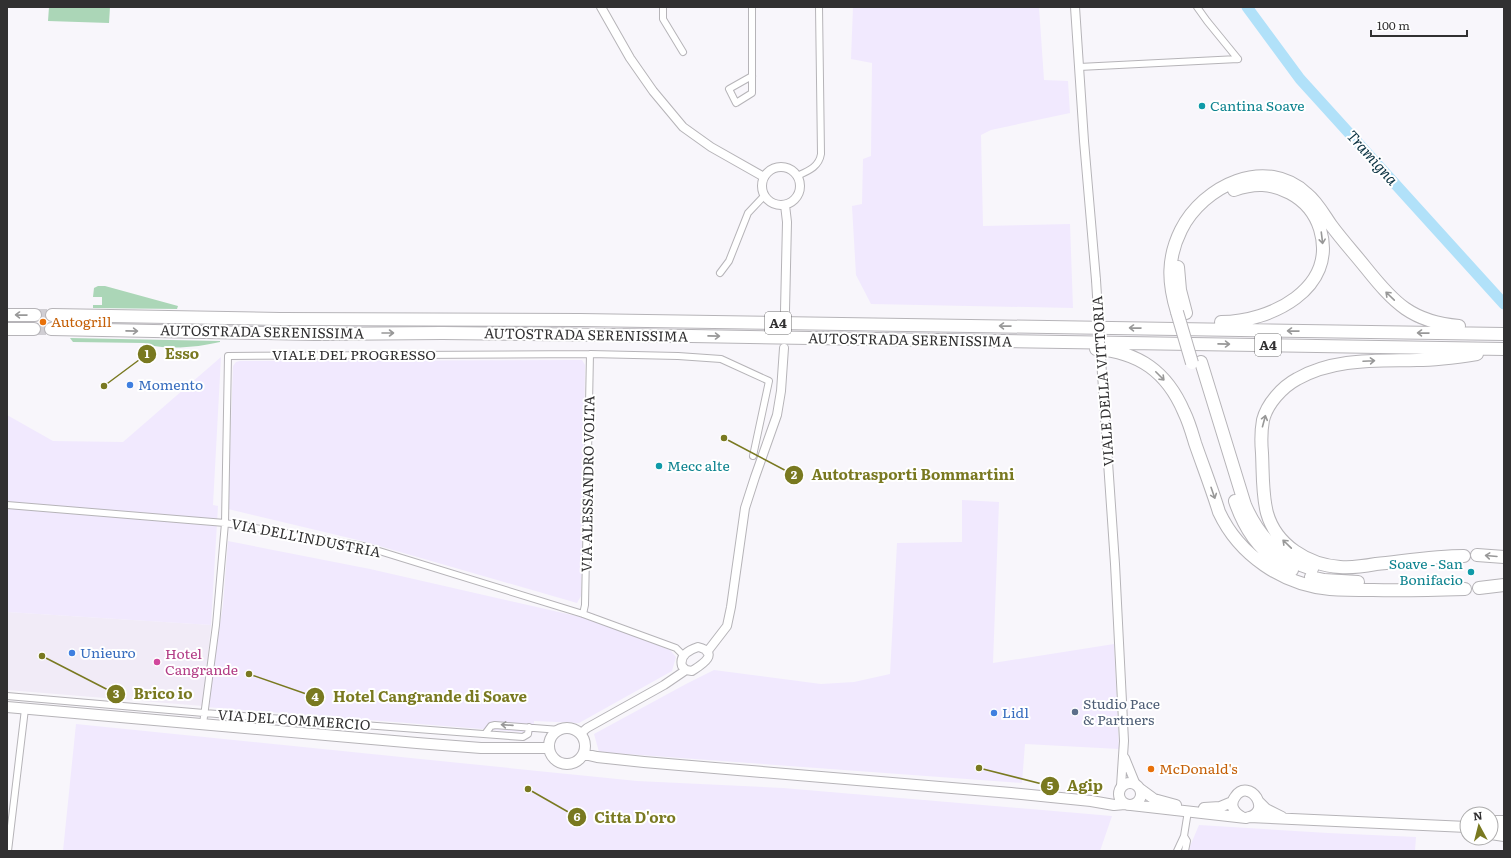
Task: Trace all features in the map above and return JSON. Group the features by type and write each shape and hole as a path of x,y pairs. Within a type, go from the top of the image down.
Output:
{"highway":[{"path":"1441,589 1324,580 1299,573 1287,567 1270,556 1255,541 1241,518 1196,362 1181,313 1170,284 1170,266 1177,239 1188,218 1200,204 1215,191 1238,180 1260,176 1286,181 1307,194 1381,288 1398,305 1408,312 1439,324 1475,328 1504,334"},
{"path":"1163,329 1196,323 1246,320 1276,310 1290,303 1303,293 1314,279 1322,258 1322,235 1316,218 1306,204 1298,197 1285,190 1260,184 1245,186 1232,191 1213,203 1192,225 1185,239 1179,258 1177,268 1181,313"},
{"path":"7,315 35,315"},
{"name":"AUTOSTRADA SERENISSIMA","path":"52,315 280,319 565,320 1504,334"},
{"path":"7,329 34,329"},
{"name":"AUTOSTRADA SERENISSIMA","path":"51,329 315,334 442,333 683,336 1504,349"},
{"path":"1031,341 1063,348 1118,352 1144,362 1160,374 1173,389 1185,413 1219,512 1225,524 1238,543 1271,570 1297,581 1329,589 1465,588"},
{"path":"1196,362 1244,505 1257,529 1273,548 1288,559 1305,567 1335,573 1380,570 1461,556 1354,567 1339,567 1310,560 1298,554 1280,537 1273,527 1268,515 1264,492 1261,435 1268,408 1286,387 1295,380 1309,372 1324,367 1357,362 1436,359 1504,349"},
{"path":"1477,555 1504,557"},
{"path":"1479,588 1504,585"}],"main road":[{"path":"7,707 468,747 549,748"},
{"path":"564,729 573,729 580,734 585,746 584,754 575,763 562,764 555,760 549,748 552,737 560,730 564,729"},
{"path":"584,754 597,757 644,762 1091,801 1114,805 1128,804 1246,817 1459,827"},
{"path":"1091,801 1108,797 1130,783 1154,799 1171,805 1210,808 1220,807 1232,802 1237,794 1244,791 1255,795 1266,809 1285,818"},
{"path":"1128,804 1139,800 1141,794 1138,787"},
{"path":"1120,788 1118,792 1120,799 1128,804"},
{"path":"1232,802 1235,813 1246,817 1253,816 1258,810 1259,802"},
{"path":"1438,826 1459,823"},
{"path":"1438,826 1459,830"}],"street":[{"path":"602,7 630,58 653,91 683,126 711,147 764,177"},
{"path":"663,7 663,19 683,52"},
{"path":"752,7 752,76 752,93 736,103 729,90 752,76"},
{"path":"797,176 810,170 819,163 821,157 819,7"},
{"name":"VIALE DELLA VITTORIA","path":"1075,7 1096,280 1115,564 1124,755 1120,788"},
{"path":"1079,67 1238,59 1207,22 1197,7"},
{"path":"774,168 787,168 793,171 797,176 800,188 796,199 785,205 773,204 764,196 762,183 764,177 774,168"},
{"path":"720,273 729,261 748,213 764,196"},
{"path":"785,205 788,222 785,311"},
{"path":"706,652 727,626 745,508 754,477 777,415 781,391 784,348"},
{"name":"VIALE DEL PROGRESSO","path":"203,724 216,625 225,523 228,356 590,354 720,359 769,381 753,456"},
{"name":"VIA ALESSANDRO VOLTA","path":"583,614 585,605 590,354"},
{"name":"VIA DELL'INDUSTRIA","path":"7,506 225,523 363,546 583,614 676,648 684,655"},
{"path":"698,648 703,649 706,652 708,656 705,662 692,671 683,668 681,662 684,655 698,648"},
{"path":"580,734 587,728 664,685 686,670"},
{"name":"VIA DEL COMMERCIO","path":"7,696 204,713 523,737 528,734 529,727"},
{"path":"8,851 25,709"},
{"path":"485,734 491,726 495,724 560,730"},
{"name":"VIALE DELLA VITTORIA","path":"1124,755 1138,787"},
{"path":"1177,851 1184,836 1188,811"},
{"path":"1184,836 1187,841 1185,851"}],"shaded area":[{"path":"853,7 1039,7 1044,80 1068,81 1070,113 991,130 981,135 983,226 1070,224 1073,308 871,304 856,275 852,206 862,204 863,159 871,156 872,63 851,59"},
{"path":"221,357 213,505 218,506 211,625 7,612 7,415 53,441 123,442"},
{"path":"582,360 585,365 581,596 577,603 362,541 228,509 233,366 236,362"},
{"path":"962,500 999,502 993,663 1114,644 1119,749 1025,744 1022,783 599,752 594,734 714,670 821,684 854,682 890,674 897,543 962,542"},
{"path":"228,541 370,569 594,620 670,650 676,657 672,671 579,723 534,721 533,733 206,707 223,605"},
{"path":"7,612 211,625 203,706 7,690"},
{"path":"76,724 637,781 783,788 1112,816 1100,851 63,851"},
{"path":"1199,825 1416,837 1415,851 1188,851"}],"green space":[{"path":"49,7 110,7 109,23 48,21"},
{"path":"98,286 105,286 178,306 177,309 93,308 93,305 102,305 102,297 93,297 94,288"},
{"path":"70,338 220,342 192,347 171,348 144,343 73,342"}],"waterway":[{"name":"Tramigna","path":"1247,7 1300,79 1504,304"}],"tunnel":[{"path":"35,315 52,315"},
{"path":"34,329 51,329"}],"place":[{"name":"Cantina Soave","path":"1202,106"},
{"name":"Autogrill","path":"43,322"},
{"name":"Momento","path":"130,385"},
{"name":"Esso","path":"104,386"},
{"name":"Autotrasporti Bommartini","path":"724,438"},
{"name":"Mecc alte","path":"659,466"},
{"name":"Soave - San Bonifacio","path":"1471,572"},
{"name":"Unieuro","path":"72,653"},
{"name":"Brico io","path":"42,656"},
{"name":"Hotel Cangrande","path":"157,662"},
{"name":"Hotel Cangrande di Soave","path":"249,674"},
{"name":"Studio Pace & Partners","path":"1075,712"},
{"name":"Lidl","path":"994,713"},
{"name":"Agip","path":"979,768"},
{"name":"McDonald's","path":"1151,769"},
{"name":"Citta D'oro","path":"528,789"}]}
